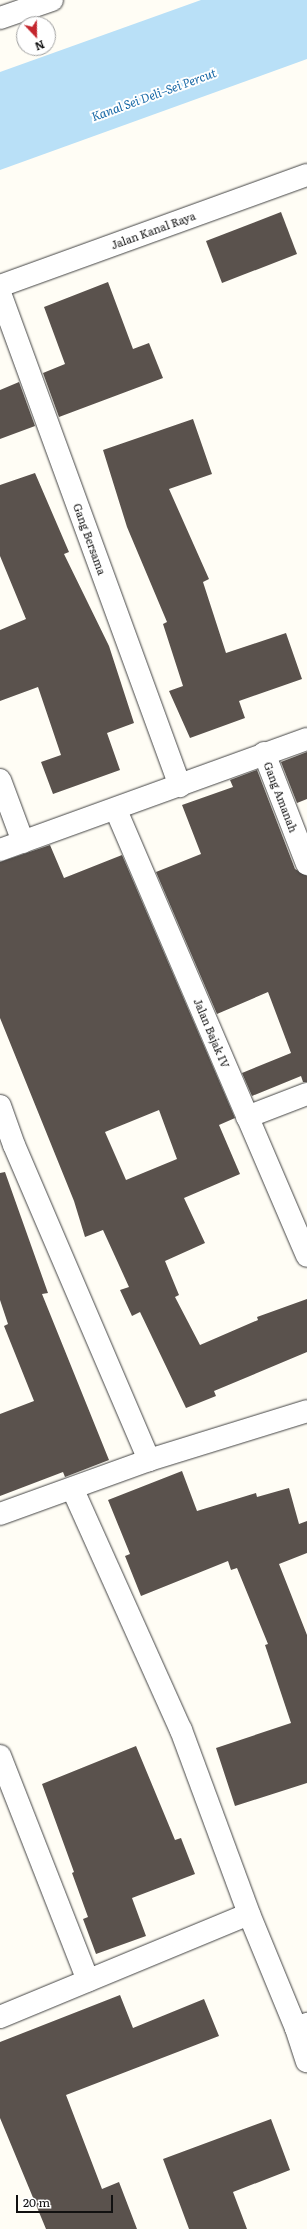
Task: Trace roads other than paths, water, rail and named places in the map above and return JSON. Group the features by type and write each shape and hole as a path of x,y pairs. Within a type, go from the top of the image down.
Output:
{"street":[{"path":"0,18 52,0"},
{"name":"Jalan Kanal Raya","path":"0,286 306,178"},
{"name":"Gang Bersama","path":"0,293 180,786"},
{"path":"0,850 116,810 264,753 307,739"},
{"name":"Gang Amanah","path":"264,753 307,864"},
{"path":"0,780 23,842"},
{"name":"Jalan Bajak IV","path":"116,810 307,1256"},
{"path":"248,1117 307,1094"},
{"path":"0,1106 14,1146 149,1460"},
{"path":"0,1514 73,1490 149,1460 307,1412"},
{"path":"73,1490 181,1730 249,1914 301,2026 307,2061"},
{"path":"0,1756 88,1980"},
{"path":"0,2017 249,1914"}],"water":[{"name":"Kanal Sei Deli–Sei Percut","path":"201,0 307,0 307,59 0,170 0,72 45,56 56,56 56,52"}]}
